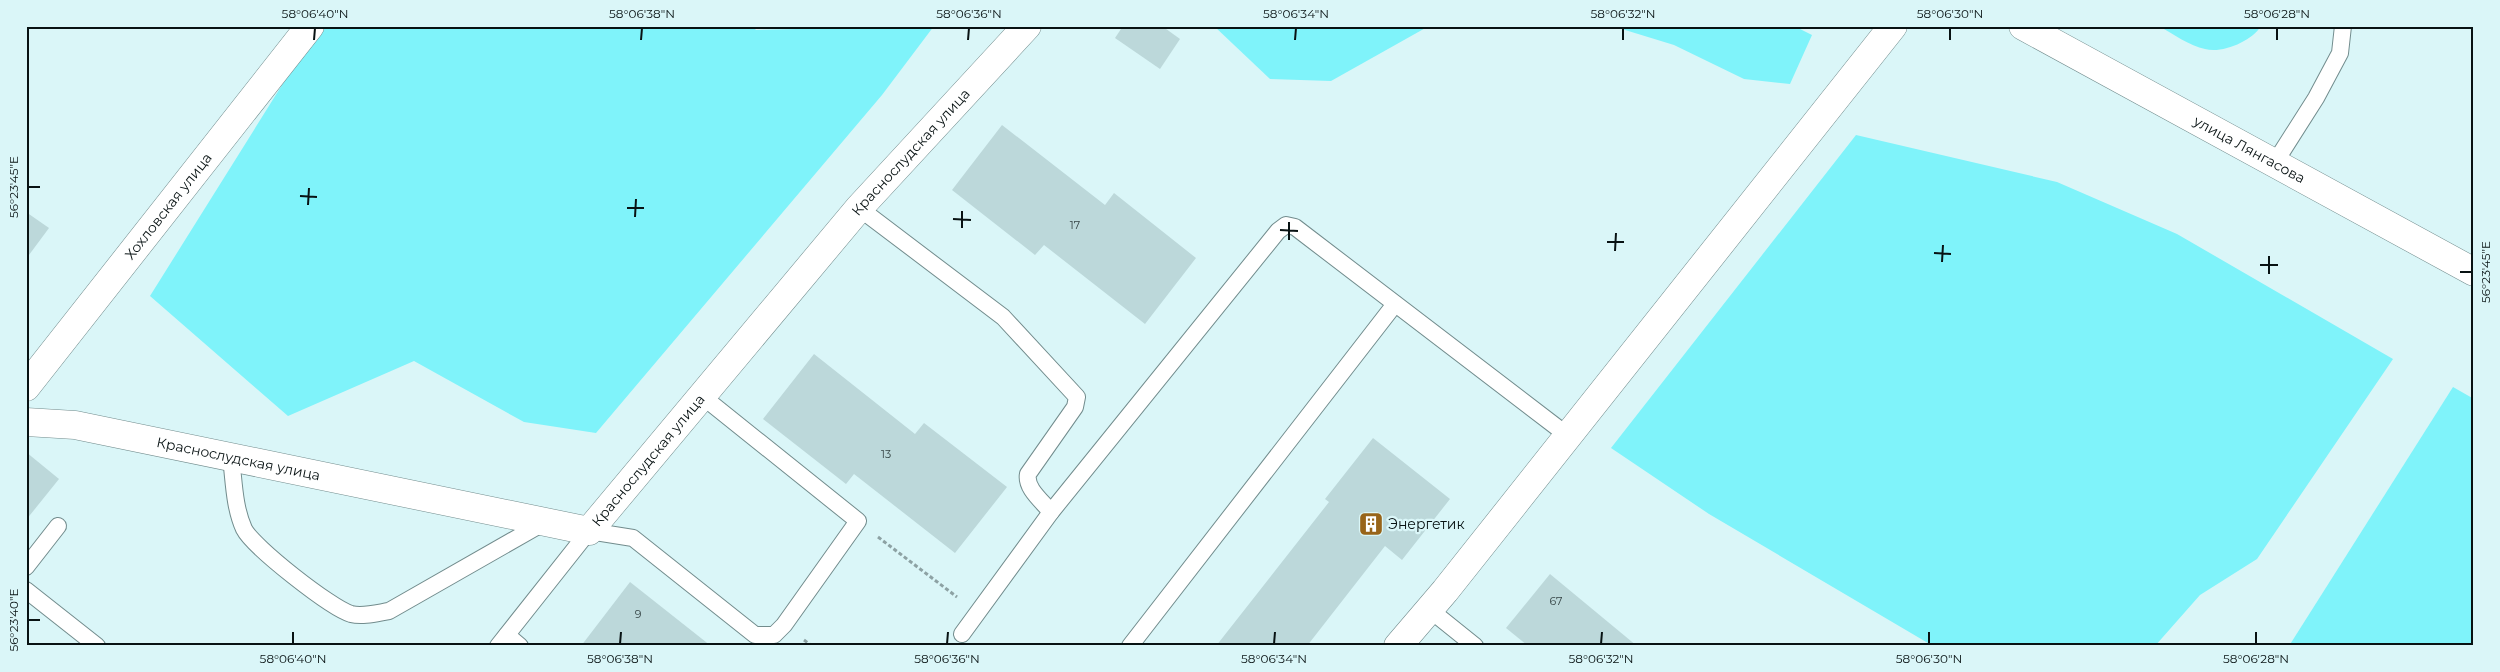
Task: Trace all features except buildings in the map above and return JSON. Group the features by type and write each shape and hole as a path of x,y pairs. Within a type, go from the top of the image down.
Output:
{"street":[{"name":"Хохловская улица","path":"26,387 310,26"},
{"name":"Краснослудская улица","path":"26,422 75,425 588,531 859,208 1027,26"},
{"path":"1398,646 1893,26"},
{"name":"улица Лянгасова","path":"2023,26 2474,272"}],"lane":[{"path":"2274,164 2316,98 2340,52 2344,26"},
{"path":"859,208 1004,317 1077,397 1075,407 1028,474 1027,481 1030,487 1051,512"},
{"path":"962,634 1051,512 1278,231 1286,226 1294,227 1567,435"},
{"path":"1130,646 1395,304"},
{"path":"520,646 502,640 588,531 633,538 755,636 774,635 858,521 702,396"},
{"path":"231,458 237,508 245,531 261,549 337,608 353,614 372,615 389,610 545,522"},
{"path":"26,567 58,526"},
{"path":"26,590 97,646"},
{"path":"1429,609 1475,646"}],"path":[{"path":"858,521 978,613"}],"shaded area":[{"path":"319,26 752,26 756,30 934,26 882,95 596,433 524,422 414,361 288,416 150,296"},
{"path":"1214,26 1429,26 1331,81 1270,79"},
{"path":"1612,26 1794,26 1812,35 1790,84 1744,79 1674,45"},
{"path":"2159,26 2261,26 2251,37 2236,45 2220,50 2212,50 2193,45"},
{"path":"1856,135 2057,182 2177,234 2393,359 2257,559 2200,595 2155,646 1933,646 1709,514 1611,448"},
{"path":"2453,387 2474,399 2474,646 2289,646"}],"place":[{"name":"Энергетик","path":"1371,524"}]}
